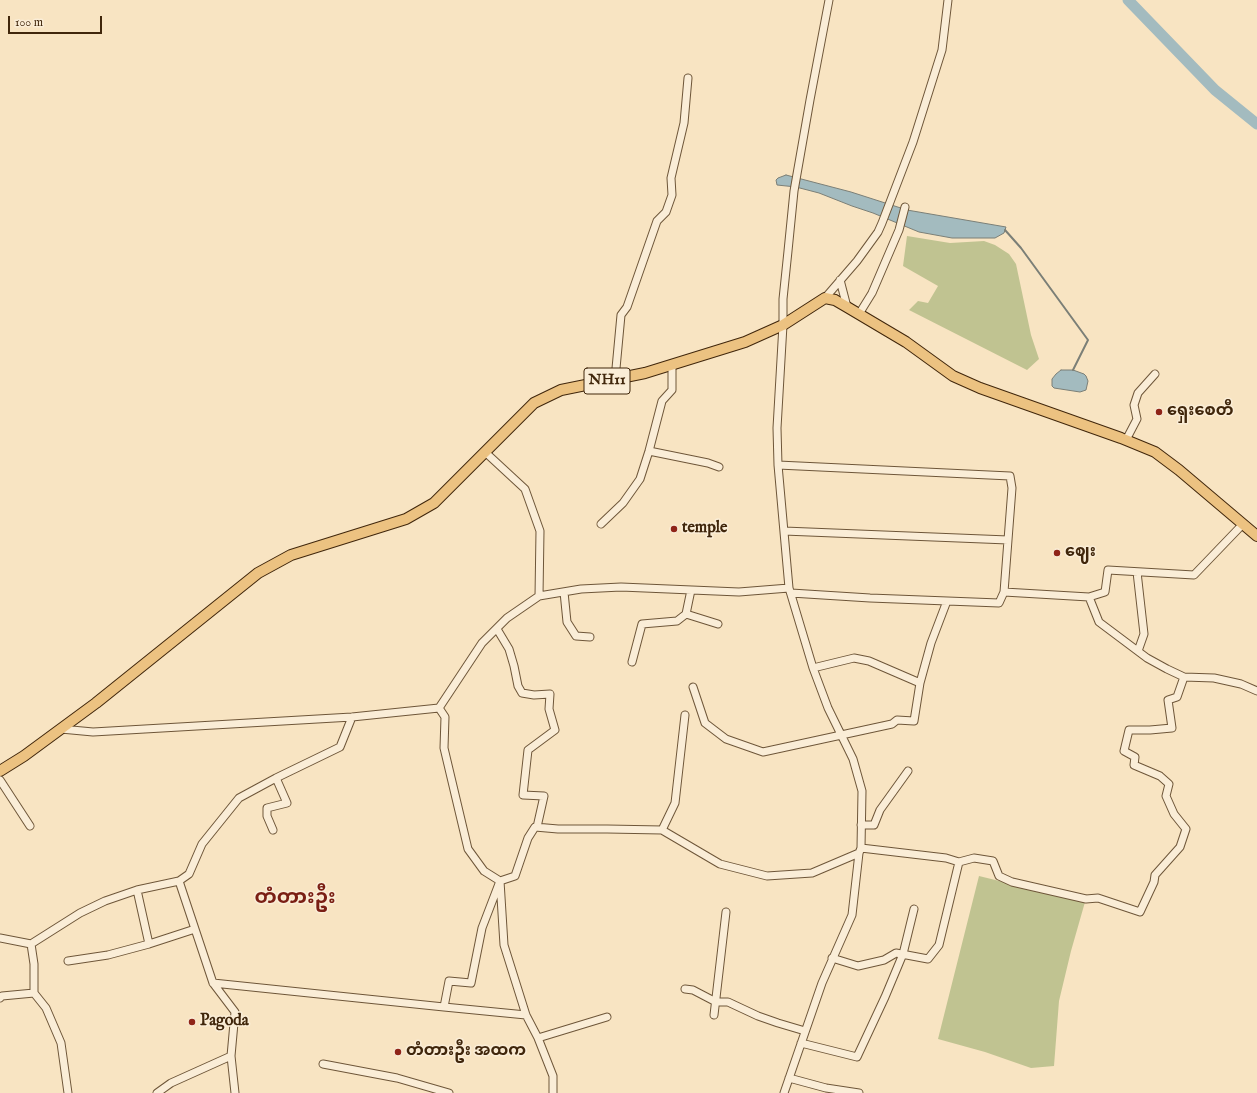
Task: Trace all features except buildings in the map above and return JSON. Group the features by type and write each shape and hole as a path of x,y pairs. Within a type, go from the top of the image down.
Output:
{"highway":[{"name":"NH11","path":"0,771 24,756 96,703 258,573 291,554 406,519 434,503 534,403 561,390 645,373 745,342 783,325 825,298"},
{"path":"825,298 835,300 906,342 953,376 980,388 1126,440 1155,452 1179,470 1257,536"}],"street":[{"path":"784,1093 832,958 852,915 860,851 862,791 853,759 828,708 813,668 790,590 778,465 777,428 783,325 783,299 794,191 829,0"},
{"path":"825,298 878,232 882,223 913,142 942,50 948,0"},
{"path":"615,379 621,315 627,307 658,221 666,212 672,195 671,178 684,123 688,78"},
{"path":"859,314 872,293 899,230 906,206"},
{"path":"840,280 847,307"},
{"path":"601,524 624,503 640,479 649,452 662,401 672,390 672,364"},
{"path":"1126,440 1137,418 1134,405 1138,393 1155,374"},
{"path":"485,452 525,489 540,531 539,596"},
{"path":"649,452 708,463 719,467"},
{"path":"439,708 482,643 507,618 539,596 581,589 622,588 739,592 790,590 870,598 999,603 1004,592 1012,488 1010,476 778,465"},
{"path":"1004,592 1089,598 1105,592 1108,570 1194,575 1243,524"},
{"path":"784,531 1008,540"},
{"path":"1137,572 1144,634 1138,651"},
{"path":"632,662 642,624 677,621 686,614 691,590"},
{"path":"564,592 567,622 576,636 590,637"},
{"path":"1089,598 1099,622 1138,651 1167,669 1184,678 1214,678 1241,684 1257,691"},
{"path":"693,687 705,723 726,739 763,752 892,724 897,720 914,721 920,683 931,643 948,601"},
{"path":"686,614 718,624"},
{"path":"497,629 509,649 518,686 522,693 534,695 550,694 549,709 555,730 528,750 523,794 544,796 537,827 528,838 515,876 500,881"},
{"path":"813,668 854,658 869,662 920,683"},
{"path":"537,827 558,830 662,830 720,864 766,876 812,873 860,851 946,858 959,862 974,858 992,861 999,876 1012,882 1086,899 1098,898 1140,912 1154,882 1155,875 1180,847 1186,829 1174,814 1166,796 1169,784 1160,776 1134,765 1135,757 1124,751 1129,730 1172,728 1168,700 1177,697 1184,678"},
{"path":"61,729 93,732 352,717 439,708"},
{"path":"439,708 445,717 444,748 468,849 484,871 500,881"},
{"path":"662,830 675,803 684,715"},
{"path":"0,938 31,944 80,913 105,902 137,890 179,881 189,874 202,844 240,798 276,778 340,747 352,717"},
{"path":"861,824 874,825 880,810 908,771"},
{"path":"273,830 267,816 267,808 287,803 276,778"},
{"path":"0,780 30,826"},
{"path":"832,958 858,966 884,960 896,953 928,959 939,945 959,862"},
{"path":"179,881 212,983 235,1012 230,1056 235,1093"},
{"path":"444,1007 449,981 471,984 482,928 500,881"},
{"path":"500,881 504,945 526,1015 538,1038 553,1076 553,1093"},
{"path":"137,890 149,944"},
{"path":"801,1043 857,1057 903,954 914,909"},
{"path":"714,1015 726,912"},
{"path":"68,961 108,955 149,944 195,929"},
{"path":"31,944 34,964 34,993 46,1008 61,1043 68,1093"},
{"path":"212,983 526,1015"},
{"path":"684,989 693,990 716,1002 728,1002 758,1016 805,1031"},
{"path":"0,998 2,996 34,993"},
{"path":"538,1038 607,1017"},
{"path":"157,1093 171,1083 230,1056"},
{"path":"323,1064 397,1078 449,1093"},
{"path":"789,1078 826,1088 859,1093"}],"green space":[{"path":"907,236 950,243 984,241 995,245 1009,254 1016,264 1031,335 1039,359 1027,370 909,310 918,301 928,303 938,286 903,266"},
{"path":"979,876 1085,902 1059,1001 1054,1066 1031,1068 985,1052 938,1039"}],"water":[{"path":"786,175 851,192 907,210 1006,227 1004,233 995,238 952,238 919,232 819,193 796,187 777,185 776,180"},
{"path":"1061,370 1073,370 1084,374 1088,381 1086,390 1080,392 1054,388 1052,386 1052,379"}],"waterway":[{"path":"1128,0 1215,90 1257,124"},
{"path":"1005,230 1021,248 1088,340 1073,370"}],"place":[{"name":"ရှေးစေတီ","path":"1159,412"},
{"name":"temple","path":"674,529"},
{"name":"ဈေး","path":"1057,553"},
{"name":"Pagoda","path":"192,1022"},
{"name":"တံတားဦး အထက","path":"398,1052"}],"district":[{"name":"တံတားဦး","path":"295,899"}]}
